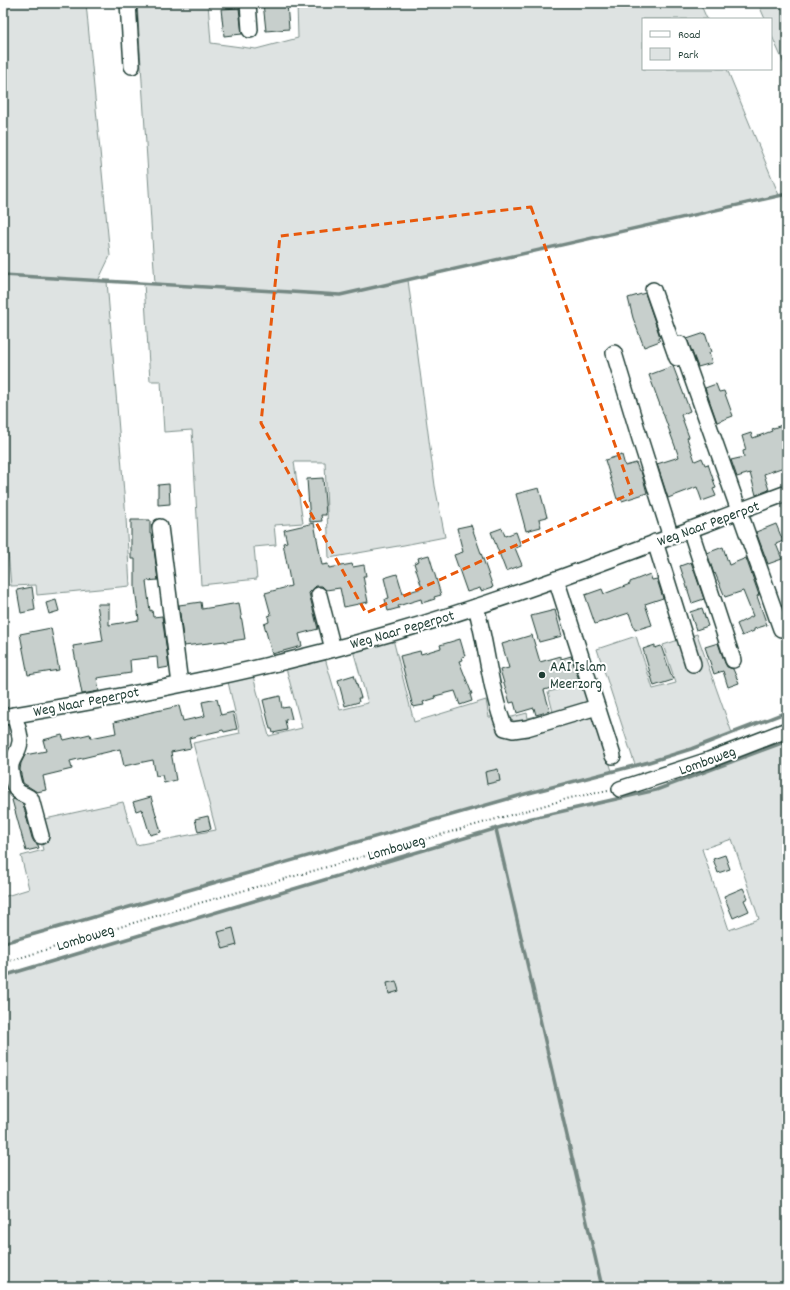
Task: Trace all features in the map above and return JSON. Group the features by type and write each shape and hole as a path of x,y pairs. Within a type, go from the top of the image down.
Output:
{"street":[{"path":"128,3 132,66"},
{"path":"248,3 250,30"},
{"path":"653,290 735,513 781,629"},
{"path":"680,344 735,513"},
{"path":"614,353 671,537"},
{"name":"Weg Naar Peperpot","path":"8,716 270,666 390,634 508,597 787,493"},
{"path":"160,527 180,684"},
{"path":"690,529 733,660"},
{"path":"655,542 693,664"},
{"path":"556,579 613,756"},
{"path":"319,595 333,649"},
{"path":"476,607 482,627 498,706 506,728 513,730 527,728 597,707"},
{"path":"8,716 20,741 18,749 10,764 10,772 15,788 18,792 28,796 31,799 40,836"},
{"name":"Lomboweg","path":"620,790 709,760 787,730"}],"path":[{"name":"Lomboweg","path":"3,962 182,908 574,797 620,790"}],"highlighted area":[{"path":"531,207 632,493 366,613 261,423 280,236"}],"green space":[{"path":"3,3 86,3 110,256 98,281 107,281 130,586 37,595 36,585 11,586 6,529 3,529"},
{"path":"137,3 208,3 211,43 256,49 298,38 297,3 700,3 707,18 642,18 642,70 727,70 779,195 408,280 435,486 445,537 329,558 325,462 294,462 303,523 274,525 276,545 254,547 257,579 201,585 192,430 164,432 161,381 150,381 144,283 155,284"},
{"path":"758,3 787,3 787,70 772,36 772,18 765,18"},
{"path":"697,634 732,733 691,749 635,765 597,649 636,636 653,689 676,683 663,645"},
{"path":"393,639 414,722 486,700 489,717 512,717 527,713 528,718 553,712 548,692 585,683 612,771 525,794 3,943 3,897 29,889 21,856 43,850 36,821 123,802 136,845 216,830 193,743 240,733 228,682 253,676 269,736 302,728 286,668 325,658 340,710 368,703 353,650"},
{"path":"787,741 787,1287 3,1287 3,976 528,819 656,790","holes":["732,839 759,919 729,930 702,849"]}],"building":[{"path":"263,3 287,3 289,29 266,31"},
{"path":"239,8 242,34 224,36 221,9"},
{"path":"645,293 660,341 644,347 633,318 628,298"},
{"path":"705,333 711,352 709,353 712,363 698,367 687,339"},
{"path":"673,366 690,411 681,415 689,437 687,438 695,461 702,458 705,465 708,464 716,488 713,489 716,496 702,501 697,487 668,498 657,464 679,457 649,375"},
{"path":"716,384 719,392 724,391 733,416 717,422 705,388"},
{"path":"787,423 787,466 764,474 769,490 756,495 750,473 737,477 731,460 744,457 743,451 746,450 742,436 751,433 753,438 772,431 771,429"},
{"path":"622,455 625,466 636,463 639,471 641,471 647,493 622,501 621,498 617,499 605,460"},
{"path":"323,478 326,515 321,515 322,521 310,522 307,479"},
{"path":"169,484 170,504 158,505 158,485"},
{"path":"539,488 547,517 539,519 541,527 526,531 516,494"},
{"path":"131,520 150,520 150,534 152,534 158,580 146,581 150,611 152,610 153,617 162,616 169,667 158,669 157,657 130,660 131,673 97,678 99,691 82,694 73,646 103,641 97,604 109,604 109,625 139,620 135,588 135,559 131,559"},
{"path":"314,523 322,565 328,564 329,568 352,564 353,567 364,565 366,576 363,576 368,602 344,607 340,588 326,590 322,586 316,586 309,593 318,629 299,634 302,646 272,654 264,624 269,622 268,616 271,615 265,593 291,586 283,543 287,542 284,530"},
{"path":"776,524 783,541 776,544 782,559 768,564 756,532"},
{"path":"471,525 493,587 481,591 480,588 467,592 454,555 463,552 457,528"},
{"path":"502,528 505,536 516,532 521,546 515,548 522,565 506,571 491,532"},
{"path":"723,547 729,565 746,558 759,595 757,596 767,625 754,629 754,631 742,636 737,624 753,616 743,591 725,597 715,573 714,574 707,553"},
{"path":"429,555 441,595 434,597 435,599 422,603 421,599 398,606 399,608 388,611 385,599 389,598 384,578 397,574 403,594 422,588 414,563 419,561 418,558"},
{"path":"691,562 704,599 692,603 680,566"},
{"path":"650,574 652,580 657,579 663,598 645,604 652,625 635,630 629,613 595,624 585,595 602,589 604,594"},
{"path":"32,587 35,610 21,613 17,590"},
{"path":"56,600 59,611 49,614 46,603"},
{"path":"201,602 202,609 239,603 245,639 184,646 179,605"},
{"path":"702,608 708,626 696,630 690,612"},
{"path":"555,610 562,636 539,642 531,616"},
{"path":"51,628 59,670 28,675 20,634"},
{"name":"AAI Islam Meerzorg","path":"532,635 540,662 561,656 561,659 571,656 579,680 544,690 550,711 536,715 534,708 517,713 514,702 510,703 500,670 509,668 502,644"},
{"path":"460,639 465,656 462,657 463,660 459,661 472,694 470,694 472,701 460,705 455,691 435,696 436,698 423,702 424,705 413,707 400,656 420,651 421,654 441,648 440,645"},
{"path":"718,643 727,667 733,669 739,683 728,687 723,671 714,674 705,647"},
{"path":"655,645 655,648 661,646 673,680 654,686 643,649"},
{"path":"354,675 361,698 358,698 359,702 345,706 338,680"},
{"path":"280,696 282,708 289,707 292,719 285,720 287,730 273,733 272,729 270,729 263,700"},
{"path":"217,699 221,715 233,712 237,729 224,732 223,730 189,738 191,748 171,752 176,780 164,783 162,775 156,776 153,760 124,766 120,749 70,761 72,769 43,776 46,790 37,792 23,783 20,770 21,763 25,755 46,751 43,740 62,735 64,740 90,734 91,738 116,733 114,722 179,706 183,721 205,716 202,702"},
{"path":"498,769 500,781 487,784 485,772"},
{"path":"151,797 161,832 150,835 142,809 136,811 133,802"},
{"path":"14,799 23,804 32,838 39,848 26,851 12,800"},
{"path":"208,816 211,829 198,832 195,819"},
{"path":"725,855 730,869 718,873 713,859"},
{"path":"743,888 748,898 744,900 749,911 733,918 724,896"},
{"path":"233,928 237,945 223,949 218,932"},
{"path":"396,981 399,991 389,994 387,983"}],"waterway":[{"path":"3,275 340,295 787,194"},
{"path":"3,943 525,794 649,762 691,749 787,712"},
{"path":"3,976 528,819 656,790 787,741"},
{"path":"496,829 602,1287"}],"place":[{"name":"AAI Islam Meerzorg","path":"542,675"}]}
